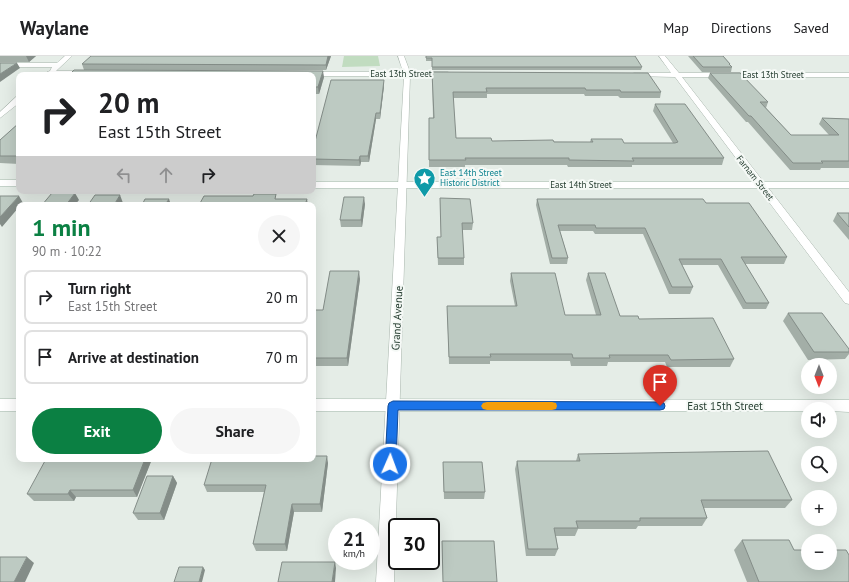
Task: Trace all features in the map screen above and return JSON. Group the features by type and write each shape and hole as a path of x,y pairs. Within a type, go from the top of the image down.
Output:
{"street":[{"path":"50,72 69,56"},
{"name":"Grand Avenue","path":"385,582 404,185 407,74 401,56"},
{"name":"Farnam Street","path":"662,56 849,300"},
{"path":"0,65 58,65"},
{"name":"East 13th Street","path":"316,73 453,74"},
{"name":"East 13th Street","path":"630,74 849,76"},
{"path":"0,116 16,102"},
{"path":"0,183 16,183"},
{"name":"East 14th Street","path":"316,185 849,185"},
{"path":"0,405 16,405"},
{"name":"East 15th Street","path":"316,405 849,406"}],"green space":[{"path":"344,56 378,56 380,66 342,67"}],"building":[{"path":"91,56 328,56 326,65 82,64"},
{"path":"426,56 635,56 642,67 432,67 432,58 426,58"},
{"path":"693,56 723,56 732,67 703,67"},
{"path":"0,63 17,63 0,74"},
{"path":"74,70 323,71 318,87 316,87 316,72 72,72"},
{"path":"432,72 648,73 661,92 621,92 620,90 586,90 585,88 486,88 487,92 453,92 456,138 491,138 492,141 553,140 554,142 593,142 591,139 622,139 624,143 675,143 678,142 655,104 685,104 724,158 632,158 634,161 569,160 569,158 465,158 466,160 429,160 429,118 434,118"},
{"path":"710,73 740,73 768,102 760,102 791,135 839,135 822,118 849,119 849,161 793,163"},
{"path":"331,80 384,80 380,113 376,113 368,156 360,156 359,160 316,159 316,138"},
{"path":"16,126 16,156 0,156 0,140"},
{"path":"51,194 74,194 68,202 44,202"},
{"path":"254,194 276,194 275,199 307,199 306,202 201,202 204,196 253,196"},
{"path":"95,195 120,195 116,202 90,202"},
{"path":"0,196 19,196 0,217"},
{"path":"344,197 364,197 361,220 340,220"},
{"path":"440,198 470,199 473,223 462,223 464,258 438,258 437,237 441,237"},
{"path":"145,199 169,199 167,202 144,202"},
{"path":"537,199 703,199 706,203 749,203 787,257 741,257 769,303 746,303 721,259 679,259 693,287 672,287 645,228 596,228 595,225 558,225 568,258 552,258"},
{"path":"837,213 849,213 849,227"},
{"path":"330,271 359,271 347,358 316,358 316,310 323,310"},
{"path":"511,273 555,273 565,315 601,315 588,273 605,273 620,316 638,316 639,319 713,318 734,359 671,360 668,355 609,355 610,358 573,358 572,354 490,354 491,357 449,357 447,306 517,306"},
{"path":"788,313 822,313 849,349 849,352 814,352"},
{"path":"768,451 792,500 701,500 707,518 640,518 640,521 576,521 578,528 554,528 558,549 528,549 517,461 580,461 578,454"},
{"path":"316,456 327,456 320,504 292,504 285,544 253,544 266,485 204,485 211,462 316,462"},
{"path":"44,462 144,462 133,490 70,490 68,494 27,494"},
{"path":"443,462 482,462 485,492 444,492"},
{"path":"147,476 173,476 160,513 133,513"},
{"path":"742,540 789,540 794,550 801,550 801,570 837,570 837,550 846,550 849,555 849,582 759,582"},
{"path":"442,541 494,541 497,582 443,582"},
{"path":"0,557 27,557 14,582 0,582"},
{"path":"282,562 328,562 328,570 334,570 332,582 278,582"},
{"path":"179,567 203,567 199,582 174,582"}],"slow traffic":[{"path":"487,406 552,406"}],"place":[{"name":"East 14th Street Historic District","path":"424,198"}],"route":[{"path":"390,464 393,406 660,406"}]}
